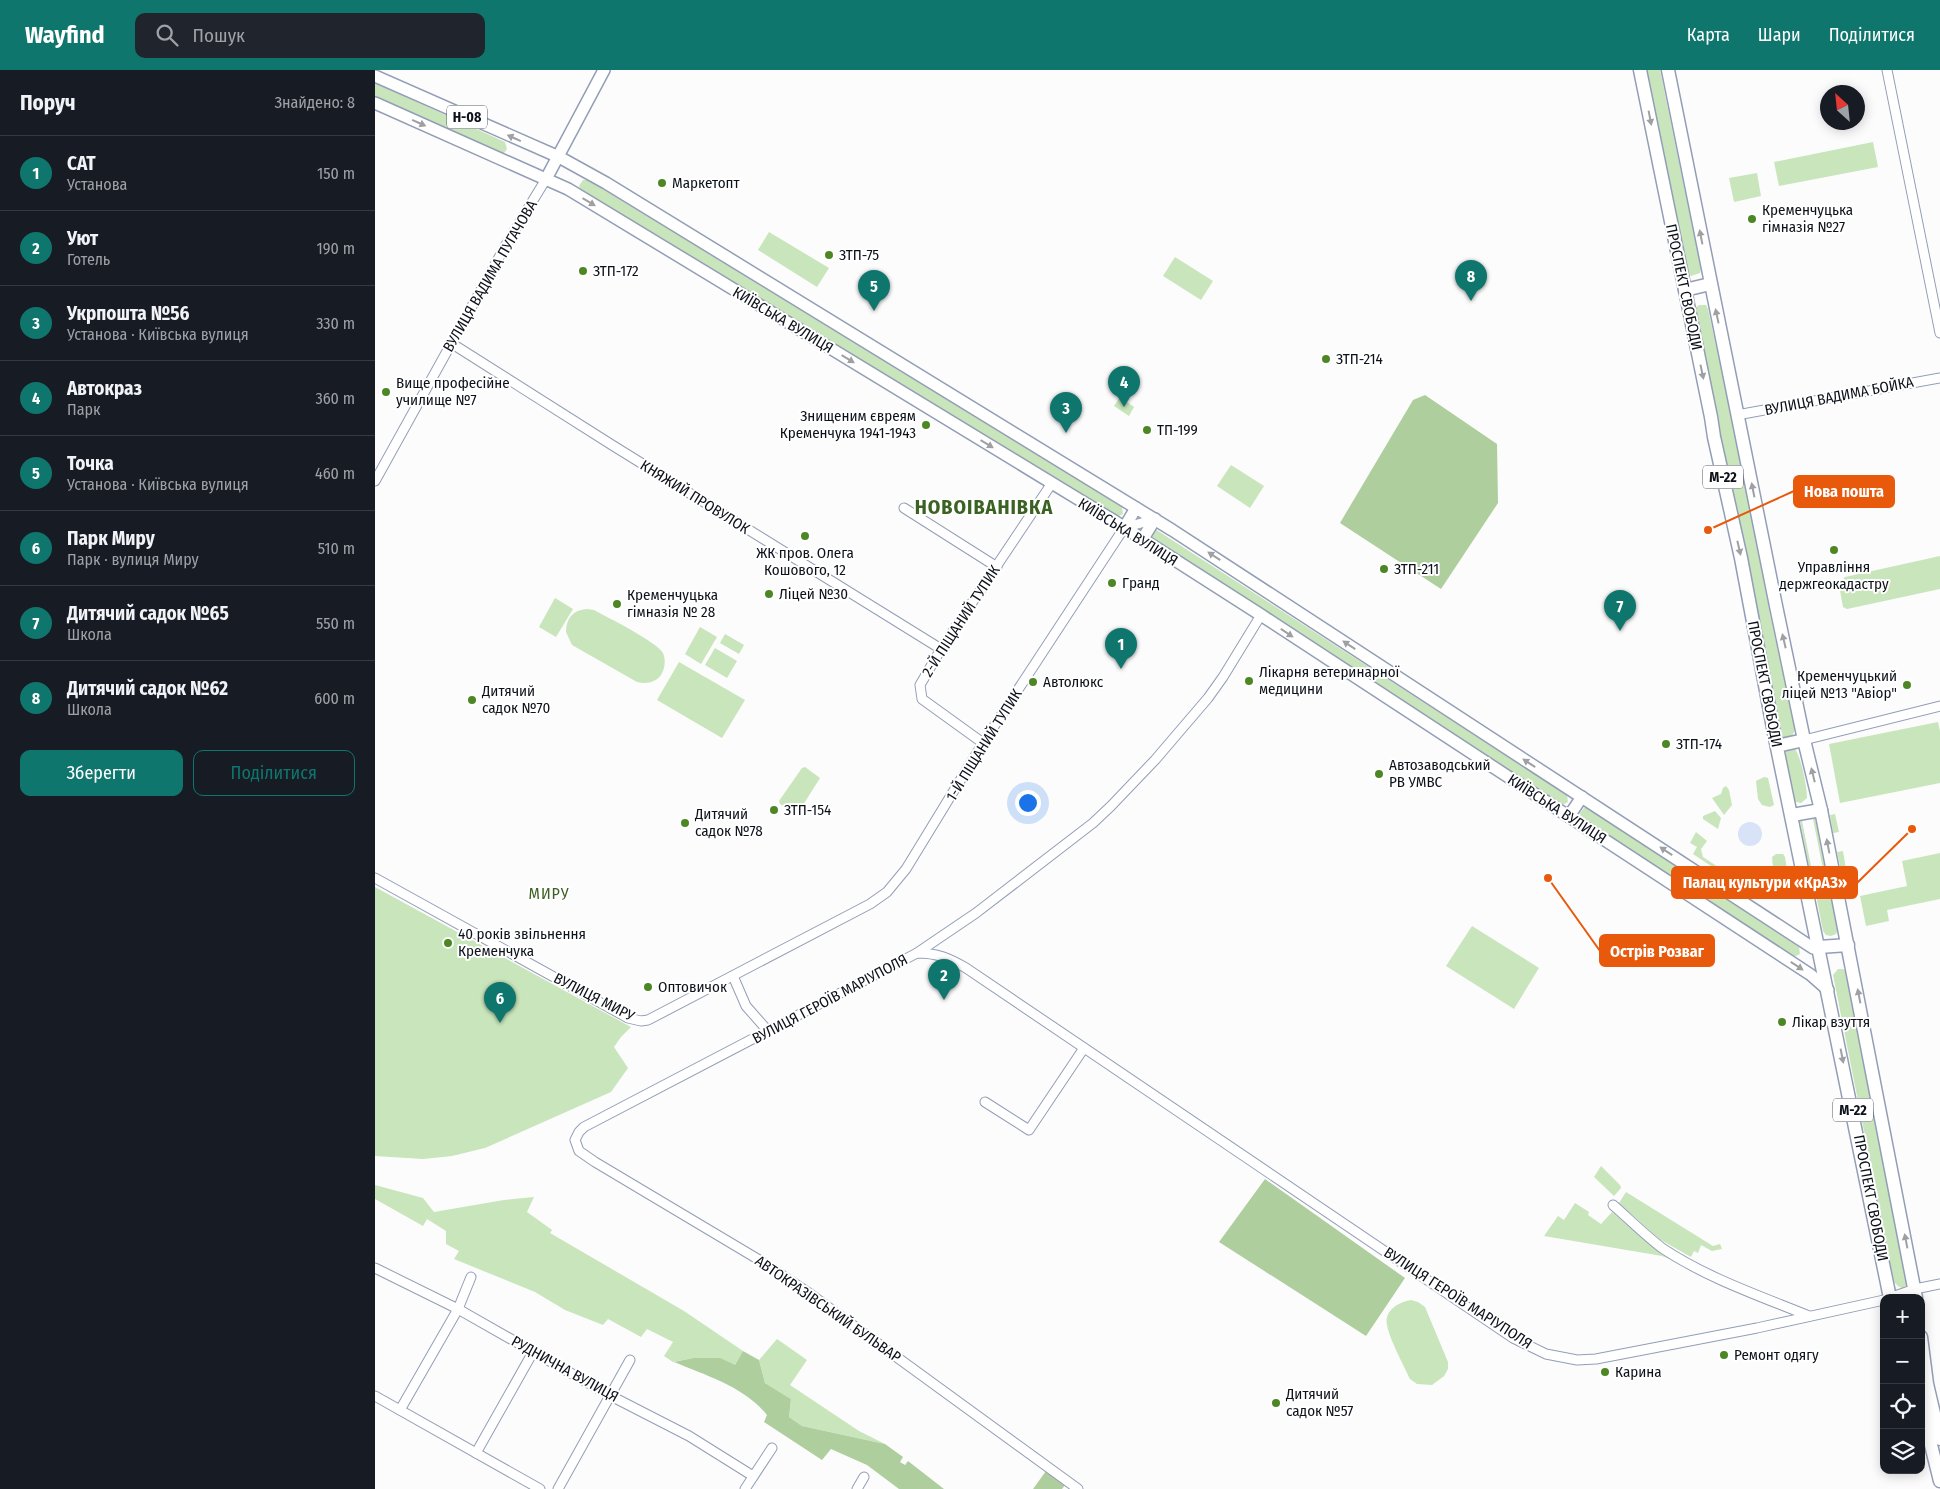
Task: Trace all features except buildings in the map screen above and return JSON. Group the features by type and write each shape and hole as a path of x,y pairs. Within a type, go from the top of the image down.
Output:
{"highway":[{"name":"ПРОСПЕКТ СВОБОДИ","path":"1640,70 1714,437 1741,558 1777,746 1793,815 1889,1294"},
{"name":"ПРОСПЕКТ СВОБОДИ","path":"1669,70 1737,416 1804,740 1836,882 1916,1293"},
{"path":"1685,290 1710,284"},
{"path":"1777,746 1804,740"},
{"path":"1793,815 1821,810"},
{"path":"1807,888 1836,882"},
{"path":"1819,947 1848,945"},
{"path":"1921,1339 1927,1384 1940,1439"},
{"path":"1925,1421 1940,1481"}],"main road":[{"name":"ВУЛИЦЯ ВАДИМА ПУГАЧОВА","path":"546,179 604,70"},
{"name":"КИЇВСЬКА ВУЛИЦЯ","path":"375,76 559,157 606,183 1155,519 1813,948 1819,947"},
{"name":"КИЇВСЬКА ВУЛИЦЯ","path":"375,103 568,189 1052,484 1261,615 1811,974 1829,991"},
{"path":"1124,528 1136,508"},
{"path":"1142,540 1155,519"},
{"path":"1569,816 1582,797"}],"street":[{"path":"1887,70 1940,333"},
{"name":"ВУЛИЦЯ ВАДИМА ПУГАЧОВА","path":"375,482 507,243 546,179"},
{"name":"КНЯЖИЙ ПРОВУЛОК","path":"451,343 611,445 941,649"},
{"name":"ВУЛИЦЯ ВАДИМА БОЙКА","path":"1737,416 1940,378"},
{"name":"2-Й ПІЩАНИЙ ТУПИК","path":"983,743 922,699 920,684 941,649 1052,484"},
{"path":"904,508 997,567"},
{"path":"1124,528 1155,519"},
{"name":"1-Й ПІЩАНИЙ ТУПИК","path":"870,904 887,892 906,869 983,743 1124,528"},
{"path":"917,953 948,934 998,897 1093,823 1111,806 1155,760 1208,698 1261,615"},
{"path":"1804,740 1940,706"},
{"name":"ВУЛИЦЯ МИРУ","path":"375,878 628,1018 641,1021 648,1020 870,904"},
{"name":"ВУЛИЦЯ ГЕРОЇВ МАРІУПОЛЯ","path":"575,1140 584,1127 917,953 936,954 949,958 1513,1338 1546,1354 1577,1360 1596,1359 1880,1301"},
{"path":"733,976 746,1006 768,1031"},
{"path":"985,1102 1029,1130 1084,1048"},
{"name":"АВТОКРАЗІВСЬКИЙ БУЛЬВАР","path":"575,1140 579,1151 595,1162 761,1261 806,1291 1078,1489"},
{"path":"1613,1205 1662,1247 1739,1288 1809,1316"},
{"name":"РУДНИЧНА ВУЛИЦЯ","path":"376,1272 458,1309 611,1396 689,1436 753,1476"},
{"path":"400,1410 458,1309 471,1278"},
{"path":"1916,1293 1940,1284"},
{"path":"477,1453 533,1352"},
{"path":"558,1489 630,1360"},
{"path":"375,1396 540,1489"},
{"path":"745,1489 772,1448"},
{"path":"857,1489 864,1477"}],"green space":[{"path":"1645,70 1660,70 1701,269 1700,273 1691,276 1687,273"},
{"path":"375,83 505,142 507,149 504,153 500,153 375,98"},
{"path":"1873,142 1878,167 1779,186 1774,162"},
{"path":"1757,173 1761,196 1734,202 1729,178"},
{"path":"583,180 588,180 1122,507 1123,514 1117,517 581,190 579,186"},
{"path":"769,232 829,268 817,287 758,250"},
{"path":"1175,257 1213,281 1201,300 1163,276"},
{"path":"1699,305 1706,305 1708,309 1735,433 1771,619 1795,730 1792,736 1787,739 1781,736 1779,732 1695,308"},
{"path":"1425,395 1497,444 1498,503 1441,589 1340,523 1413,400"},
{"path":"1120,397 1134,407 1129,416 1114,406"},
{"path":"1231,465 1264,486 1250,508 1217,486"},
{"path":"1155,529 1567,795 1568,802 1562,805 1150,539 1150,532"},
{"path":"1940,556 1940,589 1847,609 1843,607 1839,585 1845,577"},
{"path":"555,598 573,609 556,637 539,627"},
{"path":"587,609 594,610 620,624 659,648 663,653 665,661 659,678 650,682 637,682 572,645 566,632 567,623 574,613"},
{"path":"700,627 717,637 701,664 685,654"},
{"path":"725,634 744,645 739,654 720,643"},
{"path":"715,648 737,661 727,678 705,665"},
{"path":"679,662 745,700 722,738 657,700"},
{"path":"1938,722 1940,731 1940,783 1840,803 1829,744"},
{"path":"1794,748 1801,764 1806,787 1807,798 1801,803 1796,802 1793,798 1785,755 1786,750"},
{"path":"805,767 820,778 798,813 795,814 780,804 779,801 802,768"},
{"path":"1764,777 1768,778 1774,805 1770,807 1762,805 1758,799 1756,781"},
{"path":"1726,786 1729,790 1732,805 1724,815 1712,798 1721,794"},
{"path":"1584,808 1588,808 1799,947 1800,954 1794,957 1581,818 1580,813"},
{"path":"1715,811 1721,818 1718,829 1703,819 1703,816"},
{"path":"1835,814 1839,832 1833,833 1830,815"},
{"path":"1815,818 1826,874 1824,874 1813,819"},
{"path":"1800,821 1802,821 1813,876 1811,876"},
{"path":"1696,832 1707,841 1701,849 1703,857 1733,877 1735,882 1693,854 1697,847 1690,843"},
{"path":"1843,851 1846,869 1841,870 1837,852"},
{"path":"1940,853 1940,899 1887,910 1889,921 1866,926 1860,896 1907,886 1902,861"},
{"path":"1776,854 1783,854 1785,857 1790,887 1783,892 1775,888 1772,857"},
{"path":"375,887 631,1027 614,1047 628,1068 611,1092 485,1148 452,1156 423,1159 375,1156"},
{"path":"1827,891 1832,897 1838,930 1836,934 1831,936 1826,935 1823,931 1817,900 1820,893"},
{"path":"1472,926 1539,968 1514,1009 1446,966"},
{"path":"1838,969 1843,969 1847,972 1908,1285 1902,1288 1894,1282 1833,975"},
{"path":"1601,1166 1620,1185 1621,1188 1614,1196 1594,1177"},
{"path":"1265,1179 1405,1278 1366,1336 1219,1242"},
{"path":"375,1185 423,1198 434,1212 534,1197 527,1212 552,1230 550,1233 684,1311 743,1351 735,1365 693,1358 673,1362 664,1356 673,1342 647,1329 641,1337 608,1319 603,1325 565,1310 535,1292 454,1259 459,1251 446,1244 446,1231 427,1219 423,1226 375,1199"},
{"path":"1626,1192 1713,1246 1720,1244 1722,1249 1712,1251 1701,1245 1698,1253 1694,1251 1691,1257 1659,1239 1619,1203"},
{"path":"1575,1203 1589,1212 1588,1215 1601,1224 1612,1212 1655,1249 1672,1260 1662,1256 1544,1236 1558,1216 1564,1220"},
{"path":"1411,1300 1425,1307 1448,1362 1448,1369 1444,1376 1432,1385 1417,1384 1410,1379 1388,1331 1387,1320 1390,1311 1397,1305"},
{"path":"777,1339 807,1360 790,1385 859,1431 885,1444 802,1426 789,1417 791,1399 765,1383 759,1360"},
{"path":"743,1351 759,1360 765,1383 791,1399 789,1417 802,1426 885,1444 903,1457 900,1462 905,1465 908,1461 944,1489 899,1489 867,1465 831,1449 822,1460 764,1422 767,1415 758,1405 736,1389 674,1362 693,1358 720,1358 735,1365"},
{"path":"1046,1471 1065,1485 1062,1489 1033,1489"}],"water":[{"path":"1750,822 1758,826 1762,834 1758,842 1750,846 1742,842 1738,834 1742,826"}],"place":[{"name":"Маркетопт","path":"662,183"},
{"name":"Кременчуцька гімназія №27","path":"1752,219"},
{"name":"ЗТП-75","path":"829,255"},
{"name":"ЗТП-172","path":"583,271"},
{"name":"Дитячий садок №62","path":"1471,301"},
{"name":"Точка","path":"874,311"},
{"name":"ЗТП-214","path":"1326,359"},
{"name":"Вище професійне училище №7","path":"386,392"},
{"name":"Автокраз","path":"1124,407"},
{"name":"Знищеним євреям Кременчука 1941-1943","path":"926,425"},
{"name":"ТП-199","path":"1147,430"},
{"name":"Укрпошта №56","path":"1066,433"},
{"name":"Нова пошта","path":"1708,530"},
{"name":"ЖК пров. Олега Кошового, 12","path":"805,536"},
{"name":"Управлiння держгеокадастру","path":"1834,550"},
{"name":"ЗТП-211","path":"1384,569"},
{"name":"Гранд","path":"1112,583"},
{"name":"Ліцей №30","path":"769,594"},
{"name":"Кременчуцька гімназія № 28","path":"617,604"},
{"name":"Дитячий садок №65","path":"1620,631"},
{"name":"САТ","path":"1121,669"},
{"name":"Лікарня ветеринарної медицини","path":"1249,681"},
{"name":"Автолюкс","path":"1033,682"},
{"name":"Кременчуцький ліцей №13 \"Авіор\"","path":"1907,685"},
{"name":"Дитячий садок №70","path":"472,700"},
{"name":"ЗТП-174","path":"1666,744"},
{"name":"Автозаводський РВ УМВС","path":"1379,774"},
{"name":"ЗТП-154","path":"774,810"},
{"name":"Дитячий садок №78","path":"685,823"},
{"name":"Палац культури «КрАЗ»","path":"1912,829"},
{"name":"Острів Розваг","path":"1548,878"},
{"name":"40 рокiв звiльнення Кременчука","path":"448,943"},
{"name":"Оптовичок","path":"648,987"},
{"name":"Уют","path":"944,1000"},
{"name":"Лікар взуття","path":"1782,1022"},
{"name":"Парк Миру","path":"500,1023"},
{"name":"Ремонт одягу","path":"1724,1355"},
{"name":"Карина","path":"1605,1372"},
{"name":"Дитячий садок №57","path":"1276,1403"}],"district":[{"name":"НОВОІВАНІВКА","path":"984,507"},
{"name":"МИРУ","path":"549,893"}]}
